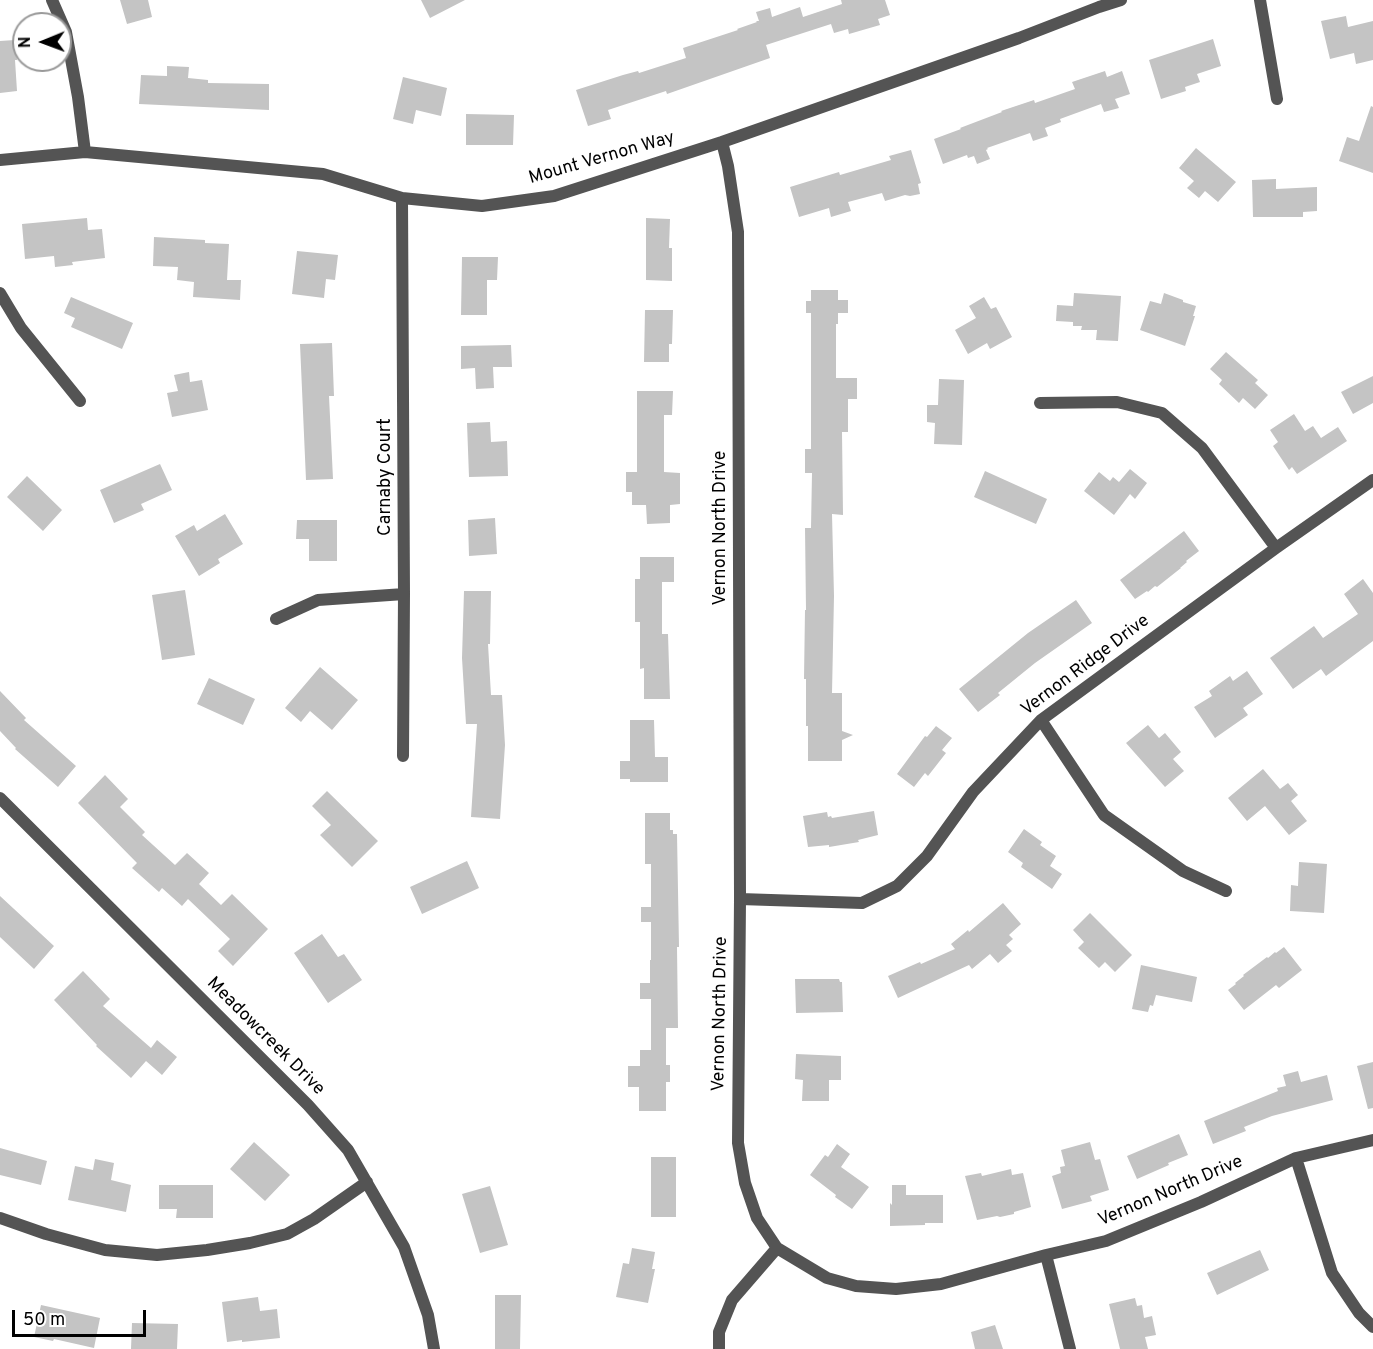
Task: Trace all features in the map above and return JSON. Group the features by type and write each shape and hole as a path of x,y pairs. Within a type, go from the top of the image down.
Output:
{"street":[{"path":"51,0 66,32 85,152"},
{"name":"Mount Vernon Way","path":"0,160 85,152 324,174 402,198 482,206 554,196 722,142 1121,0"},
{"path":"1260,0 1277,99"},
{"name":"Vernon North Drive","path":"722,142 738,232 740,899 738,1143 745,1183 757,1218 777,1248 827,1278 856,1286 896,1289 941,1284 1106,1241 1201,1202 1296,1158 1373,1140"},
{"name":"Carnaby Court","path":"402,198 404,756"},
{"path":"0,293 21,328 80,401"},
{"path":"1040,403 1117,402 1162,413 1202,448 1276,548"},
{"name":"Vernon Ridge Drive","path":"740,899 862,903 897,886 927,856 973,792 1041,720 1373,480"},
{"path":"276,619 318,600 404,594"},
{"path":"1041,720 1104,815 1183,871 1226,891"},
{"name":"Meadowcreek Drive","path":"0,798 308,1105 348,1150 404,1247 428,1315 434,1349"},
{"path":"1296,1158 1332,1273 1359,1313 1373,1327"},
{"path":"0,1218 46,1234 105,1250 157,1255 207,1251 287,1234 314,1219 367,1182"},
{"path":"719,1349 719,1332 732,1300 777,1248"},
{"path":"1046,1255 1070,1349"}],"building":[{"path":"120,0 148,0 152,17 127,24"},
{"path":"421,0 465,0 430,18"},
{"path":"841,0 885,0 890,15 878,19 880,25 849,34 848,29 834,33 831,24 766,45 770,58 667,94 666,91 608,110 611,119 588,126 576,90 686,58 683,48 757,22 759,21 756,12 770,8 772,17 800,7 803,17 842,4"},
{"path":"1346,16 1348,27 1373,21 1373,60 1356,64 1354,53 1330,59 1321,21"},
{"path":"1213,39 1221,66 1197,74 1200,82 1185,87 1186,91 1161,99 1149,60"},
{"path":"12,40 12,72 16,72 17,91 0,93 0,41"},
{"path":"167,66 189,67 188,78 208,80 208,83 269,84 269,110 139,104 141,75 167,76"},
{"path":"1105,71 1107,77 1122,71 1130,94 1115,99 1119,108 1104,112 1101,104 1060,119 1061,122 1045,128 1048,136 1033,141 1030,133 987,148 990,159 977,164 974,156 968,158 967,155 943,164 934,139 1001,111 1034,100 1035,103 1075,89 1072,82"},
{"path":"403,77 447,88 441,116 416,110 413,124 393,119"},
{"path":"1371,106 1373,107 1373,173 1339,161 1347,137 1359,141"},
{"path":"466,114 514,115 513,145 466,145"},
{"path":"1196,148 1236,182 1218,202 1205,191 1199,198 1187,188 1194,181 1179,168"},
{"path":"911,150 921,183 918,184 920,194 905,195 885,201 882,193 848,202 851,211 831,217 829,208 799,217 790,187 839,172 840,175 891,160 889,156"},
{"path":"1276,179 1276,189 1317,187 1317,211 1303,212 1303,217 1253,217 1252,180"},
{"path":"87,218 88,230 102,229 105,258 72,262 73,265 55,267 54,256 25,259 22,224"},
{"path":"646,218 670,219 669,248 672,248 672,281 646,280"},
{"path":"154,237 229,244 227,280 241,280 240,300 193,297 194,282 177,280 178,267 153,266"},
{"path":"297,251 338,255 335,280 326,279 324,298 292,294"},
{"path":"462,257 498,257 497,280 487,280 487,315 461,315"},
{"path":"811,290 838,290 838,300 848,300 848,313 838,313 838,324 836,324 836,378 857,378 857,399 848,399 848,432 842,432 843,515 832,514 834,596 832,693 842,693 842,731 853,735 842,740 842,761 808,761 806,679 804,679 805,528 811,528 812,473 805,473 805,449 811,449 811,313 806,313 806,301 811,301"},
{"path":"1074,293 1121,296 1118,341 1096,340 1097,330 1081,330 1082,326 1073,326 1073,322 1056,321 1057,305 1073,306"},
{"path":"1164,293 1196,306 1185,346 1140,330 1150,301 1161,304"},
{"path":"71,297 133,323 122,349 71,327 75,318 64,313"},
{"path":"984,297 991,309 996,307 1012,337 990,349 987,343 968,354 955,330 976,318 969,306"},
{"path":"645,310 673,310 669,362 644,362"},
{"path":"332,343 334,396 329,396 333,479 306,480 300,344"},
{"path":"511,345 512,367 493,367 494,388 476,389 475,368 461,369 461,346"},
{"path":"1226,352 1258,380 1255,383 1268,395 1255,409 1243,398 1239,403 1219,384 1222,380 1210,369"},
{"path":"189,372 190,382 202,380 208,410 172,417 167,393 178,391 174,375"},
{"path":"1373,376 1373,403 1353,414 1341,392"},
{"path":"939,379 964,380 962,445 934,444 935,423 927,422 927,405 938,405"},
{"path":"637,391 673,391 672,415 664,415 664,472 680,473 680,504 670,505 670,523 647,524 646,505 632,505 632,492 626,492 626,472 637,472"},
{"path":"1294,414 1305,431 1313,426 1321,438 1338,427 1347,441 1297,474 1292,467 1289,470 1273,446 1278,442 1270,430"},
{"path":"490,422 491,442 507,441 508,476 469,477 467,423"},
{"path":"160,464 172,490 141,504 144,510 114,523 100,490"},
{"path":"1130,469 1147,483 1135,499 1130,494 1114,515 1084,491 1099,472 1110,481 1113,477 1119,482"},
{"path":"985,471 1047,499 1036,524 974,497"},
{"path":"27,476 62,510 43,531 7,497"},
{"path":"225,514 243,544 218,559 220,563 199,576 175,536 194,525 197,531"},
{"path":"495,518 497,554 469,556 468,520"},
{"path":"297,520 337,520 337,561 309,561 309,539 296,539"},
{"path":"1184,531 1199,551 1157,587 1155,586 1135,599 1120,580"},
{"path":"640,557 674,557 674,582 662,582 662,634 668,634 670,699 644,699 644,668 640,669 640,622 635,622 635,579 640,579"},
{"path":"1363,579 1373,593 1373,641 1326,676 1321,669 1293,689 1270,658 1314,626 1323,638 1358,614 1344,594"},
{"path":"185,590 195,655 162,660 152,595"},
{"path":"464,591 491,591 490,644 488,644 491,695 502,695 505,745 500,819 471,817 477,724 466,724 462,658"},
{"path":"1076,600 1092,623 1035,663 978,712 959,689 1028,633"},
{"path":"320,667 358,700 332,730 310,711 301,722 285,708"},
{"path":"1247,671 1263,694 1243,708 1248,715 1215,738 1194,707 1212,696 1209,691 1230,676 1233,681"},
{"path":"209,678 255,699 243,725 197,704"},
{"path":"0,691 26,718 24,720 76,766 58,787 15,749 0,731"},
{"path":"630,720 654,720 655,757 668,757 668,782 630,782 630,779 620,779 620,761 630,761"},
{"path":"1148,725 1159,738 1165,733 1181,752 1173,759 1184,771 1165,787 1126,743"},
{"path":"936,726 952,738 942,750 946,753 928,776 925,773 914,787 897,774 925,736 927,737"},
{"path":"1263,769 1280,789 1288,783 1298,795 1291,801 1307,821 1289,835 1265,806 1247,821 1228,798"},
{"path":"105,775 128,799 120,807 145,832 142,835 175,865 187,853 209,873 199,884 221,905 232,894 268,929 233,966 218,951 230,939 188,899 182,906 162,888 159,892 132,868 137,863 78,803"},
{"path":"327,791 378,841 352,867 320,835 331,825 312,806"},
{"path":"874,811 878,835 858,840 859,842 829,847 829,845 808,847 803,816 827,812 828,817 832,818"},
{"path":"645,813 670,813 670,830 673,830 673,834 677,834 678,1028 666,1028 666,1065 670,1065 670,1082 666,1082 666,1111 639,1111 639,1087 628,1087 628,1066 640,1066 640,1050 651,1050 651,999 640,999 640,983 650,983 651,960 651,922 641,922 641,907 651,907 651,864 645,864"},
{"path":"1024,829 1042,842 1040,845 1056,856 1050,866 1062,874 1052,889 1021,867 1023,863 1008,852"},
{"path":"467,861 479,888 422,914 410,887"},
{"path":"1299,862 1327,864 1324,913 1290,911 1291,885 1298,886"},
{"path":"0,896 54,946 34,969 0,937"},
{"path":"1003,903 1021,924 1009,935 1013,939 1006,945 1012,951 998,963 990,954 972,969 969,965 898,998 888,976 955,949 951,944"},
{"path":"1090,913 1132,955 1115,972 1105,962 1099,968 1078,948 1084,942 1073,930"},
{"path":"322,934 338,957 344,954 362,980 328,1003 294,953"},
{"path":"1284,947 1302,970 1279,988 1276,985 1244,1010 1228,990 1243,975"},
{"path":"1141,965 1197,977 1192,1002 1156,995 1153,1006 1150,1005 1148,1012 1132,1009"},
{"path":"83,971 110,999 103,1006 151,1048 157,1040 177,1057 162,1075 146,1061 131,1078 96,1046 54,1000"},
{"path":"795,979 839,979 842,982 843,1012 796,1013"},
{"path":"796,1054 841,1056 841,1080 829,1080 829,1101 802,1101 803,1080 795,1079"},
{"path":"1373,1062 1373,1108 1368,1109 1357,1066"},
{"path":"1298,1071 1301,1082 1327,1075 1333,1100 1272,1116 1244,1127 1246,1131 1213,1144 1204,1121 1278,1091 1277,1088 1286,1086 1283,1075"},
{"path":"1179,1134 1188,1155 1137,1179 1127,1156"},
{"path":"254,1142 290,1175 265,1201 230,1169"},
{"path":"1090,1142 1095,1160 1100,1159 1109,1190 1090,1196 1092,1201 1062,1209 1052,1176 1061,1173 1060,1167 1065,1166 1061,1150"},
{"path":"837,1144 850,1154 841,1167 869,1187 852,1209 810,1175 825,1155 828,1157"},
{"path":"0,1148 47,1161 41,1185 0,1175"},
{"path":"651,1157 676,1157 676,1217 651,1217"},
{"path":"95,1159 114,1163 111,1180 131,1185 126,1212 68,1200 75,1166 93,1170"},
{"path":"1011,1169 1012,1175 1023,1173 1031,1207 1014,1212 1014,1214 977,1220 965,1176 981,1173 982,1176"},
{"path":"159,1185 213,1185 213,1218 176,1218 177,1209 159,1209"},
{"path":"892,1185 906,1185 906,1195 943,1195 943,1223 890,1226"},
{"path":"490,1186 508,1245 480,1253 462,1194"},
{"path":"632,1248 655,1252 652,1269 655,1269 648,1303 616,1297 623,1263 629,1264"},
{"path":"1260,1250 1269,1270 1217,1295 1207,1273"},
{"path":"495,1295 521,1295 520,1349 495,1349"},
{"path":"258,1297 260,1311 277,1309 280,1338 227,1342 222,1302"},
{"path":"1135,1298 1137,1306 1142,1305 1144,1318 1152,1316 1156,1335 1145,1337 1148,1349 1120,1349 1109,1304"},
{"path":"41,1305 100,1318 94,1348 34,1337"},
{"path":"132,1323 178,1324 177,1349 131,1349"},
{"path":"995,1325 1003,1349 975,1349 971,1332"}]}
